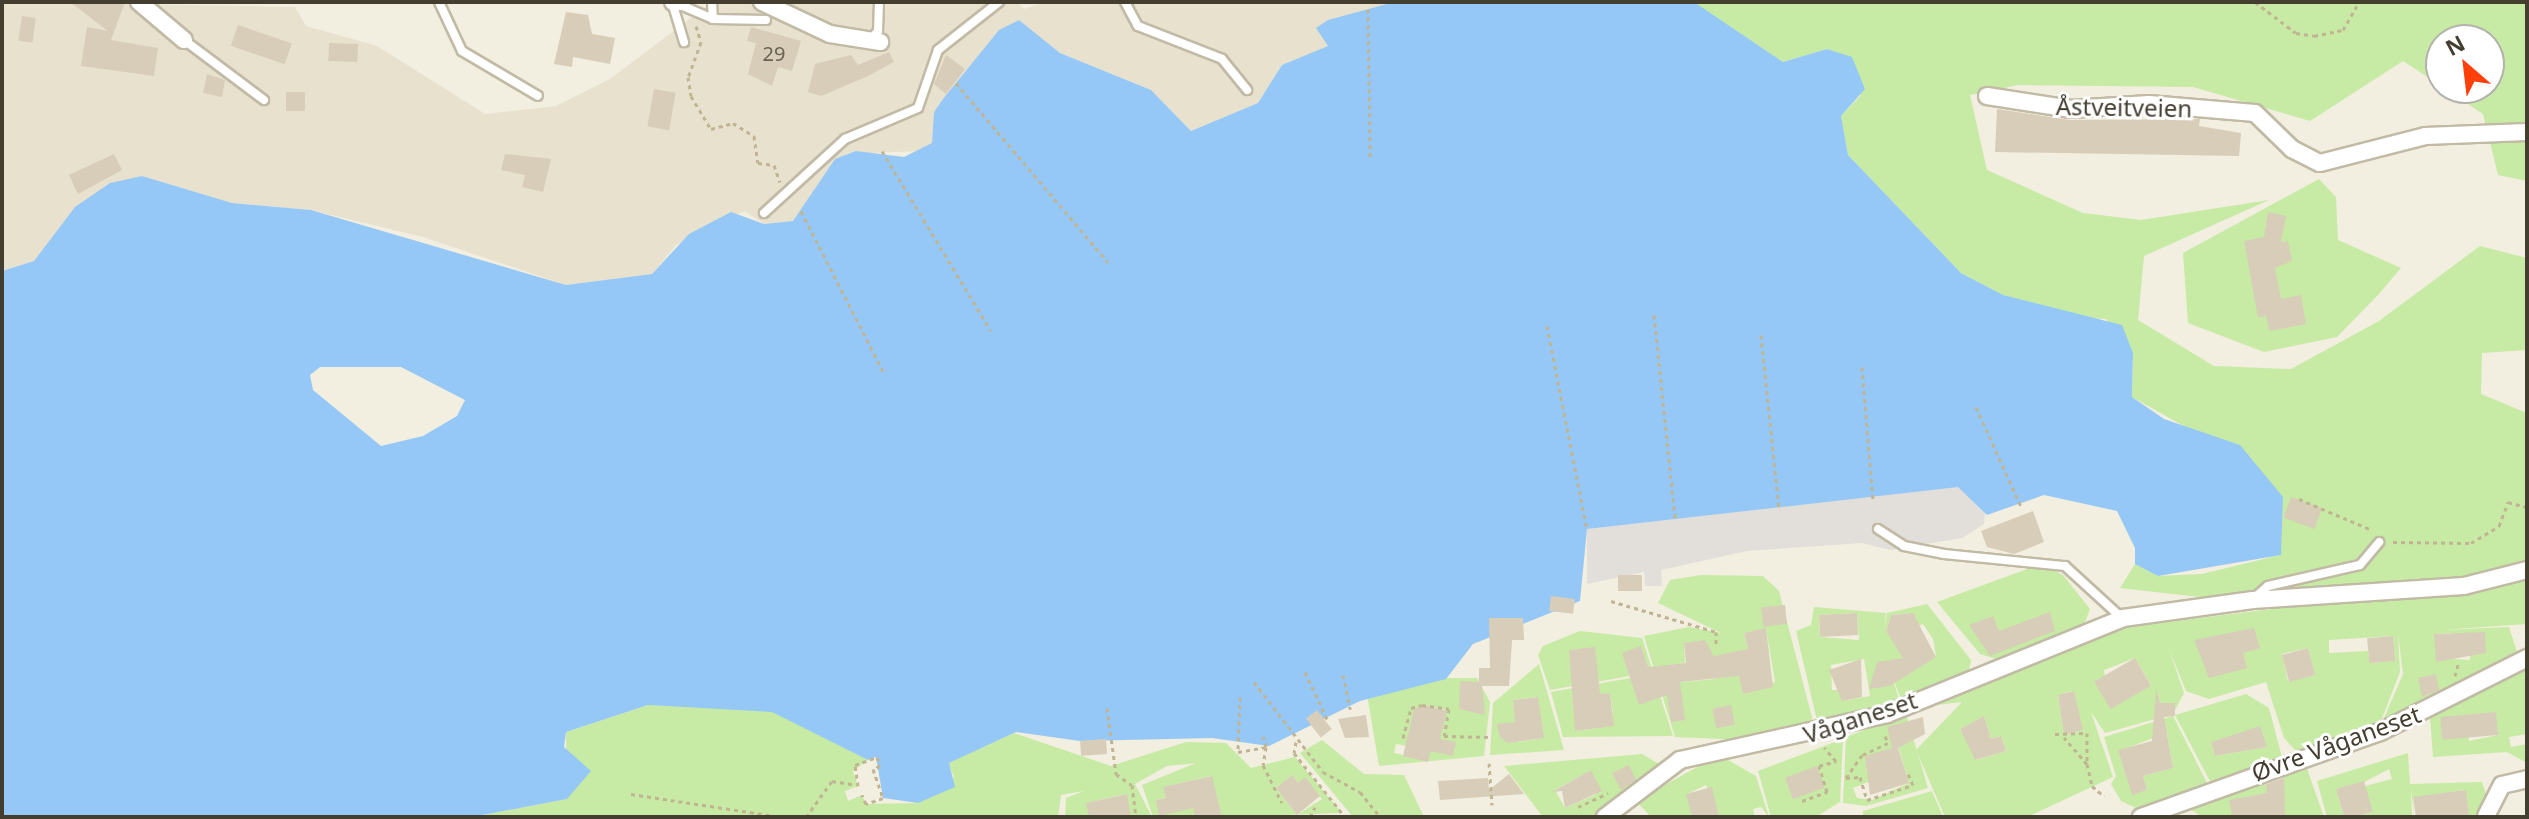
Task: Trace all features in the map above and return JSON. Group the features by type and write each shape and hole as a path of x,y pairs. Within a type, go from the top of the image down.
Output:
{"street":[{"path":"139,2 184,40"},
{"path":"762,2 830,34 875,41"},
{"name":"Åstveitveien","path":"1987,96 2071,109 2149,104 2255,113 2292,149 2320,163 2425,136 2527,132"},
{"name":"Våganeset","path":"1605,817 1680,760 1887,714 2123,618 2253,600 2464,586 2527,570"},
{"name":"Øvre Våganeset","path":"2141,817 2380,732 2527,658"},
{"path":"2486,816 2502,785 2527,779"}],"lane":[{"path":"439,2 462,51 538,96"},
{"path":"676,2 713,19 766,20"},
{"path":"676,2 684,42"},
{"path":"712,2 713,19"},
{"path":"875,41 879,2"},
{"path":"764,213 845,139 918,108 938,50 999,2"},
{"path":"1125,2 1138,26 1222,59 1247,90"},
{"path":"184,40 264,100"},
{"path":"1878,529 1904,546 1944,554 2065,566 2123,618"},
{"path":"2253,600 2268,586 2360,565 2379,542"}],"path":[{"path":"2255,2 2296,33 2314,36 2343,30 2359,2"},
{"path":"1368,9 1370,160"},
{"path":"692,21 701,42 688,77 691,96 711,129 733,123 754,136 758,163 774,165 780,183"},
{"path":"956,83 1108,262"},
{"path":"882,151 991,331"},
{"path":"801,211 885,375"},
{"path":"1654,315 1675,519"},
{"path":"1547,326 1587,529"},
{"path":"1761,335 1779,510"},
{"path":"1862,367 1873,501"},
{"path":"1976,407 2021,506"},
{"path":"2299,499 2356,518 2379,542 2471,543 2499,526 2508,502 2527,507"},
{"path":"1611,601 1716,632 1716,646"},
{"path":"1305,672 1327,719"},
{"path":"1343,675 1350,709"},
{"path":"1254,682 1296,742 1323,772 1360,792 1380,817"},
{"path":"1240,697 1238,752 1266,747"},
{"path":"1403,738 1411,708 1422,705 1449,709 1444,736 1490,737"},
{"path":"1107,708 1116,774 1132,785 1136,817"},
{"path":"2064,738 2087,733 2087,764 2092,786 2104,796"},
{"path":"2055,734 2064,738 2087,764"},
{"path":"1263,736 1266,747 1263,765 1282,803"},
{"path":"1885,736 1888,743 1862,755 1846,778 1860,777 1867,800 1913,785 1908,774"},
{"path":"1296,742 1294,753 1345,817"},
{"path":"1802,801 1827,792 1819,766 1836,761 1830,747 1814,748"},
{"path":"806,817 832,781 857,785 855,765 877,757 880,766 873,769 883,798 866,804 862,795"},
{"path":"1489,763 1492,805"},
{"path":"1578,807 1619,788"},
{"path":"631,794 781,817"},
{"path":"1310,817 1315,807"}],"shaded area":[{"path":"2,2 295,7 306,26 377,46 485,114 556,106 610,79 712,2 1017,2 1024,9 1045,2 1394,2 1328,20 1317,28 1329,46 1282,65 1258,103 1191,131 1151,90 1060,53 1019,20 999,31 943,99 934,112 933,143 919,151 846,154 793,221 764,224 744,211 676,245 652,274 566,285 423,237 311,210 232,203 142,176 75,207 34,261 2,271"},
{"path":"1958,486 1985,512 1984,524 1962,538 1890,550 1862,543 1747,551 1661,570 1662,586 1645,586 1644,572 1587,584 1587,529"}],"green space":[{"path":"1693,2 2527,2 2527,181 2498,175 2483,114 2468,104 2505,104 2505,24 2425,24 2425,75 2403,61 2310,121 2193,87 2018,85 1970,95 1987,170 2083,213 2141,220 2269,200 2144,256 2138,320 2214,366 2291,369 2379,321 2480,246 2527,258 2527,350 2482,353 2481,394 2527,413 2527,624 2441,630 2509,627 2518,655 2381,725 2403,674 2398,634 2400,672 2379,726 2298,753 2284,738 2266,682 2209,699 2186,691 2169,649 2184,693 2173,714 2105,733 2091,712 2113,777 2027,817 1945,817 1916,750 1962,702 1920,707 2120,628 2288,607 2120,588 2135,564 2158,576 2202,574 2280,555 2191,430 2132,397 2133,353 2106,319 2080,318 2003,295 1961,273 1848,155 1841,116 1861,95 1827,49 1783,62","holes":["2454,633 2470,653 2470,660 2436,658 2435,634","2393,636 2395,661 2370,663 2368,651 2329,653 2329,640","2308,648 2315,675 2288,681 2282,654","2135,658 2151,685 2110,709 2104,670","2071,691 2083,730 2064,735 2058,696","1984,716 1991,739 2001,736 2006,751 1976,760 1960,729"]},
{"path":"2319,179 2336,197 2338,240 2401,268 2378,295 2337,337 2264,352 2188,323 2183,253"},
{"path":"2041,564 2063,575 2090,609 2083,627 1999,660 1980,654 1937,602"},
{"path":"1701,575 1763,576 1779,591 1814,725 1743,740 1675,737 1644,636 1689,627 1721,633 1658,603 1670,580","holes":["1766,629 1775,682 1743,694 1738,652 1748,649 1744,633","1704,641 1715,679 1671,683 1670,665 1685,663 1684,643"]},
{"path":"1927,604 1971,660 1969,671 1901,699 1890,671 1899,699 1818,725 1796,631 1811,625 1814,607 1886,613 1884,630 1887,613","holes":["1857,613 1859,640 1820,637 1819,615","1913,613 1915,627 1923,624 1933,639 1936,656 1886,631 1891,615","1864,659 1870,696 1842,701 1840,690 1832,690 1831,665"]},
{"path":"1580,631 1642,638 1653,672 1550,690 1538,655 1543,646"},
{"path":"1539,664 1564,750 1490,755 1493,703","holes":["1537,697 1543,738 1518,742 1513,700"]},
{"path":"2527,668 2527,734 2509,737 2511,747 2527,744 2527,763 2507,752 2433,757 2430,717","holes":["2495,712 2498,735 2469,741 2467,716"]},
{"path":"1653,674 1673,736 1563,737 1551,692","holes":["1610,693 1613,713 1597,728 1576,731 1573,698"]},
{"path":"1426,678 1477,678 1490,702 1484,756 1379,766 1367,694","holes":["1425,705 1445,710 1445,717 1424,760 1394,753 1396,744 1406,746"]},
{"path":"2246,694 2269,708 2283,761 2211,783 2175,715","holes":["2260,727 2266,747 2215,756 2211,742"]},
{"path":"648,705 772,711 868,760 853,771 858,786 845,791 848,801 862,795 866,804 918,803 954,777 948,763 1014,733 1111,766 1186,742 1226,743 1251,768 1295,757 1342,813 1298,814 1322,799 1305,778 1298,783 1292,775 1276,788 1297,815 1222,817 1211,776 1164,787 1166,798 1156,800 1160,816 1193,805 1195,817 1153,817 1142,785 1196,763 1167,766 1135,784 1152,817 1131,817 1126,794 1087,803 1089,817 1065,817 1066,798 1084,791 1061,795 1058,817 472,817 567,799 566,732"},
{"path":"1906,714 1928,788 1866,806 1843,803 1846,737","holes":["1898,746 1909,783 1872,800 1857,798 1853,788 1873,780"]},
{"path":"2173,716 2208,785 2140,810 2121,801 2111,784 2116,776 2104,737","holes":["2167,733 2173,768 2143,776 2147,790 2132,794 2119,751"]},
{"path":"1843,739 1840,802 1816,817 1771,817 1758,771"},
{"path":"1322,740 1364,774 1404,775 1424,817 1353,817 1300,753"},
{"path":"2408,753 2410,784 2482,782 2487,797 2478,817 2469,817 2465,790 2413,798 2414,817 2411,786 2412,817 2356,817 2372,812 2365,786 2392,779 2389,769 2338,796 2344,817 2327,817 2317,781"},
{"path":"1642,754 1664,767 1598,817 1543,817 1504,766","holes":["1584,774 1595,795 1565,808 1555,790"]},
{"path":"1719,755 1756,776 1769,817 1761,807 1753,809 1755,817 1719,817 1706,785 1687,794 1692,817 1651,817 1636,801"},
{"path":"2305,763 2324,817 2285,817 2283,777 2265,781 2269,799 2229,800 2241,817 2203,817 2179,803"},
{"path":"1932,791 1943,817 1863,817 1863,811"}],"water":[{"path":"1394,2 1694,2 1783,62 1827,49 1852,57 1865,89 1841,116 1848,155 1961,273 2003,295 2122,325 2133,353 2132,397 2164,419 2240,445 2283,497 2281,555 2158,576 2135,564 2135,548 2117,511 2044,495 1987,515 1958,487 1587,529 1580,601 1473,644 1446,679 1360,701 1269,746 1212,738 1080,741 1016,732 949,763 955,787 918,803 883,798 876,757 868,760 772,712 648,705 566,732 564,747 591,771 567,799 472,817 2,817 2,271 34,261 75,207 110,183 142,176 232,203 311,210 566,285 652,274 689,234 731,212 764,224 793,221 835,159 856,151 904,157 932,143 934,112 943,99 999,30 1019,20 1060,53 1151,90 1191,131 1258,103 1282,65 1328,46 1316,28 1328,20","holes":["320,367 401,367 465,400 457,416 423,436 381,446 313,390 310,375"]}],"building":[{"path":"70,2 125,2 111,40 158,48 154,76 81,66 87,27 108,31"},
{"path":"566,12 588,15 592,34 615,38 610,64 573,57 572,67 554,64"},
{"path":"22,16 36,18 32,43 19,41"},
{"path":"238,25 292,44 285,64 231,46"},
{"path":"751,27 801,41 792,71 778,67 772,86 748,74 756,43 747,41"},
{"path":"329,43 358,44 357,62 328,61"},
{"path":"889,52 894,62 866,77 821,96 808,92 815,64 851,55 858,65"},
{"path":"946,55 965,69 946,94 934,84"},
{"path":"207,74 225,80 222,97 203,93"},
{"path":"654,89 676,93 669,130 647,126"},
{"path":"286,92 305,92 305,111 286,111"},
{"path":"1997,109 2070,120 2200,119 2199,126 2241,133 2239,156 1995,152"},
{"path":"114,154 122,170 78,194 69,175"},
{"path":"505,154 551,159 543,192 522,187 525,175 501,170"},
{"path":"2268,212 2286,216 2281,242 2288,241 2292,261 2275,268 2281,299 2301,295 2306,324 2269,331 2266,316 2258,318 2244,241 2264,237"},
{"path":"2291,497 2322,508 2314,529 2283,518"},
{"path":"2033,511 2044,542 2014,554 1987,547 1981,531"},
{"path":"1618,575 1642,575 1642,591 1618,591"},
{"path":"1551,596 1575,599 1573,614 1549,611"},
{"path":"1785,605 1787,624 1763,626 1761,608"},
{"path":"2050,612 2055,631 1990,656 1969,625 1993,616 1999,631"},
{"path":"1857,613 1858,635 1820,637 1819,615"},
{"path":"1913,613 1936,657 1890,686 1869,689 1877,662 1903,658 1886,631 1891,615"},
{"path":"1489,618 1523,618 1524,640 1512,640 1509,686 1482,686 1485,715 1459,709 1460,681 1479,682 1479,668 1490,668"},
{"path":"1766,628 1773,687 1743,694 1739,676 1680,682 1685,720 1671,722 1667,695 1639,705 1622,653 1641,646 1648,667 1686,663 1684,643 1705,640 1714,656 1748,649 1744,633"},
{"path":"2254,628 2260,648 2243,653 2247,668 2209,678 2194,640"},
{"path":"2485,632 2486,653 2436,662 2434,634"},
{"path":"2393,636 2395,661 2369,663 2367,638"},
{"path":"1595,647 1600,694 1610,693 1614,726 1575,731 1569,650"},
{"path":"2308,648 2315,675 2289,682 2282,655"},
{"path":"2135,658 2151,686 2110,709 2094,682"},
{"path":"1861,659 1862,697 1842,701 1829,670"},
{"path":"2436,674 2439,690 2422,697 2418,678"},
{"path":"2156,689 2160,703 2175,703 2175,716 2164,717 2173,768 2143,776 2147,790 2132,795 2118,750 2152,741"},
{"path":"2074,691 2083,730 2064,735 2058,695"},
{"path":"1538,697 1544,738 1507,743 1500,737 1497,724 1515,722 1513,700"},
{"path":"1424,705 1447,711 1440,739 1456,742 1453,756 1431,751 1428,762 1403,756 1414,709"},
{"path":"1731,705 1735,725 1716,728 1712,709"},
{"path":"1317,710 1332,729 1321,738 1306,719"},
{"path":"2496,712 2498,735 2442,740 2440,717"},
{"path":"1366,715 1369,737 1345,738 1338,719"},
{"path":"1984,716 1991,739 2001,736 2006,751 1975,760 1960,729"},
{"path":"1923,717 1925,734 1898,748 1909,783 1870,795 1865,756 1892,748 1887,727"},
{"path":"2260,726 2267,747 2215,756 2211,742"},
{"path":"1106,739 1107,754 1081,756 1080,741"},
{"path":"1629,765 1636,780 1621,790 1612,773"},
{"path":"1817,766 1825,788 1793,799 1785,778"},
{"path":"1591,770 1602,791 1565,808 1562,791 1552,792"},
{"path":"1509,774 1524,794 1440,800 1438,781 1488,778 1489,790"},
{"path":"1292,775 1298,783 1305,777 1320,796 1297,815 1276,788"},
{"path":"1212,776 1222,817 1195,817 1193,808 1159,816 1156,800 1166,798 1163,787"},
{"path":"2284,778 2285,817 2232,817 2229,800 2267,793 2266,784"},
{"path":"2364,781 2373,812 2344,817 2336,789"},
{"path":"1712,787 1719,817 1692,817 1686,794"},
{"path":"2466,790 2469,817 2416,817 2413,797"},
{"path":"1127,794 1131,817 1089,817 1086,803"}]}
